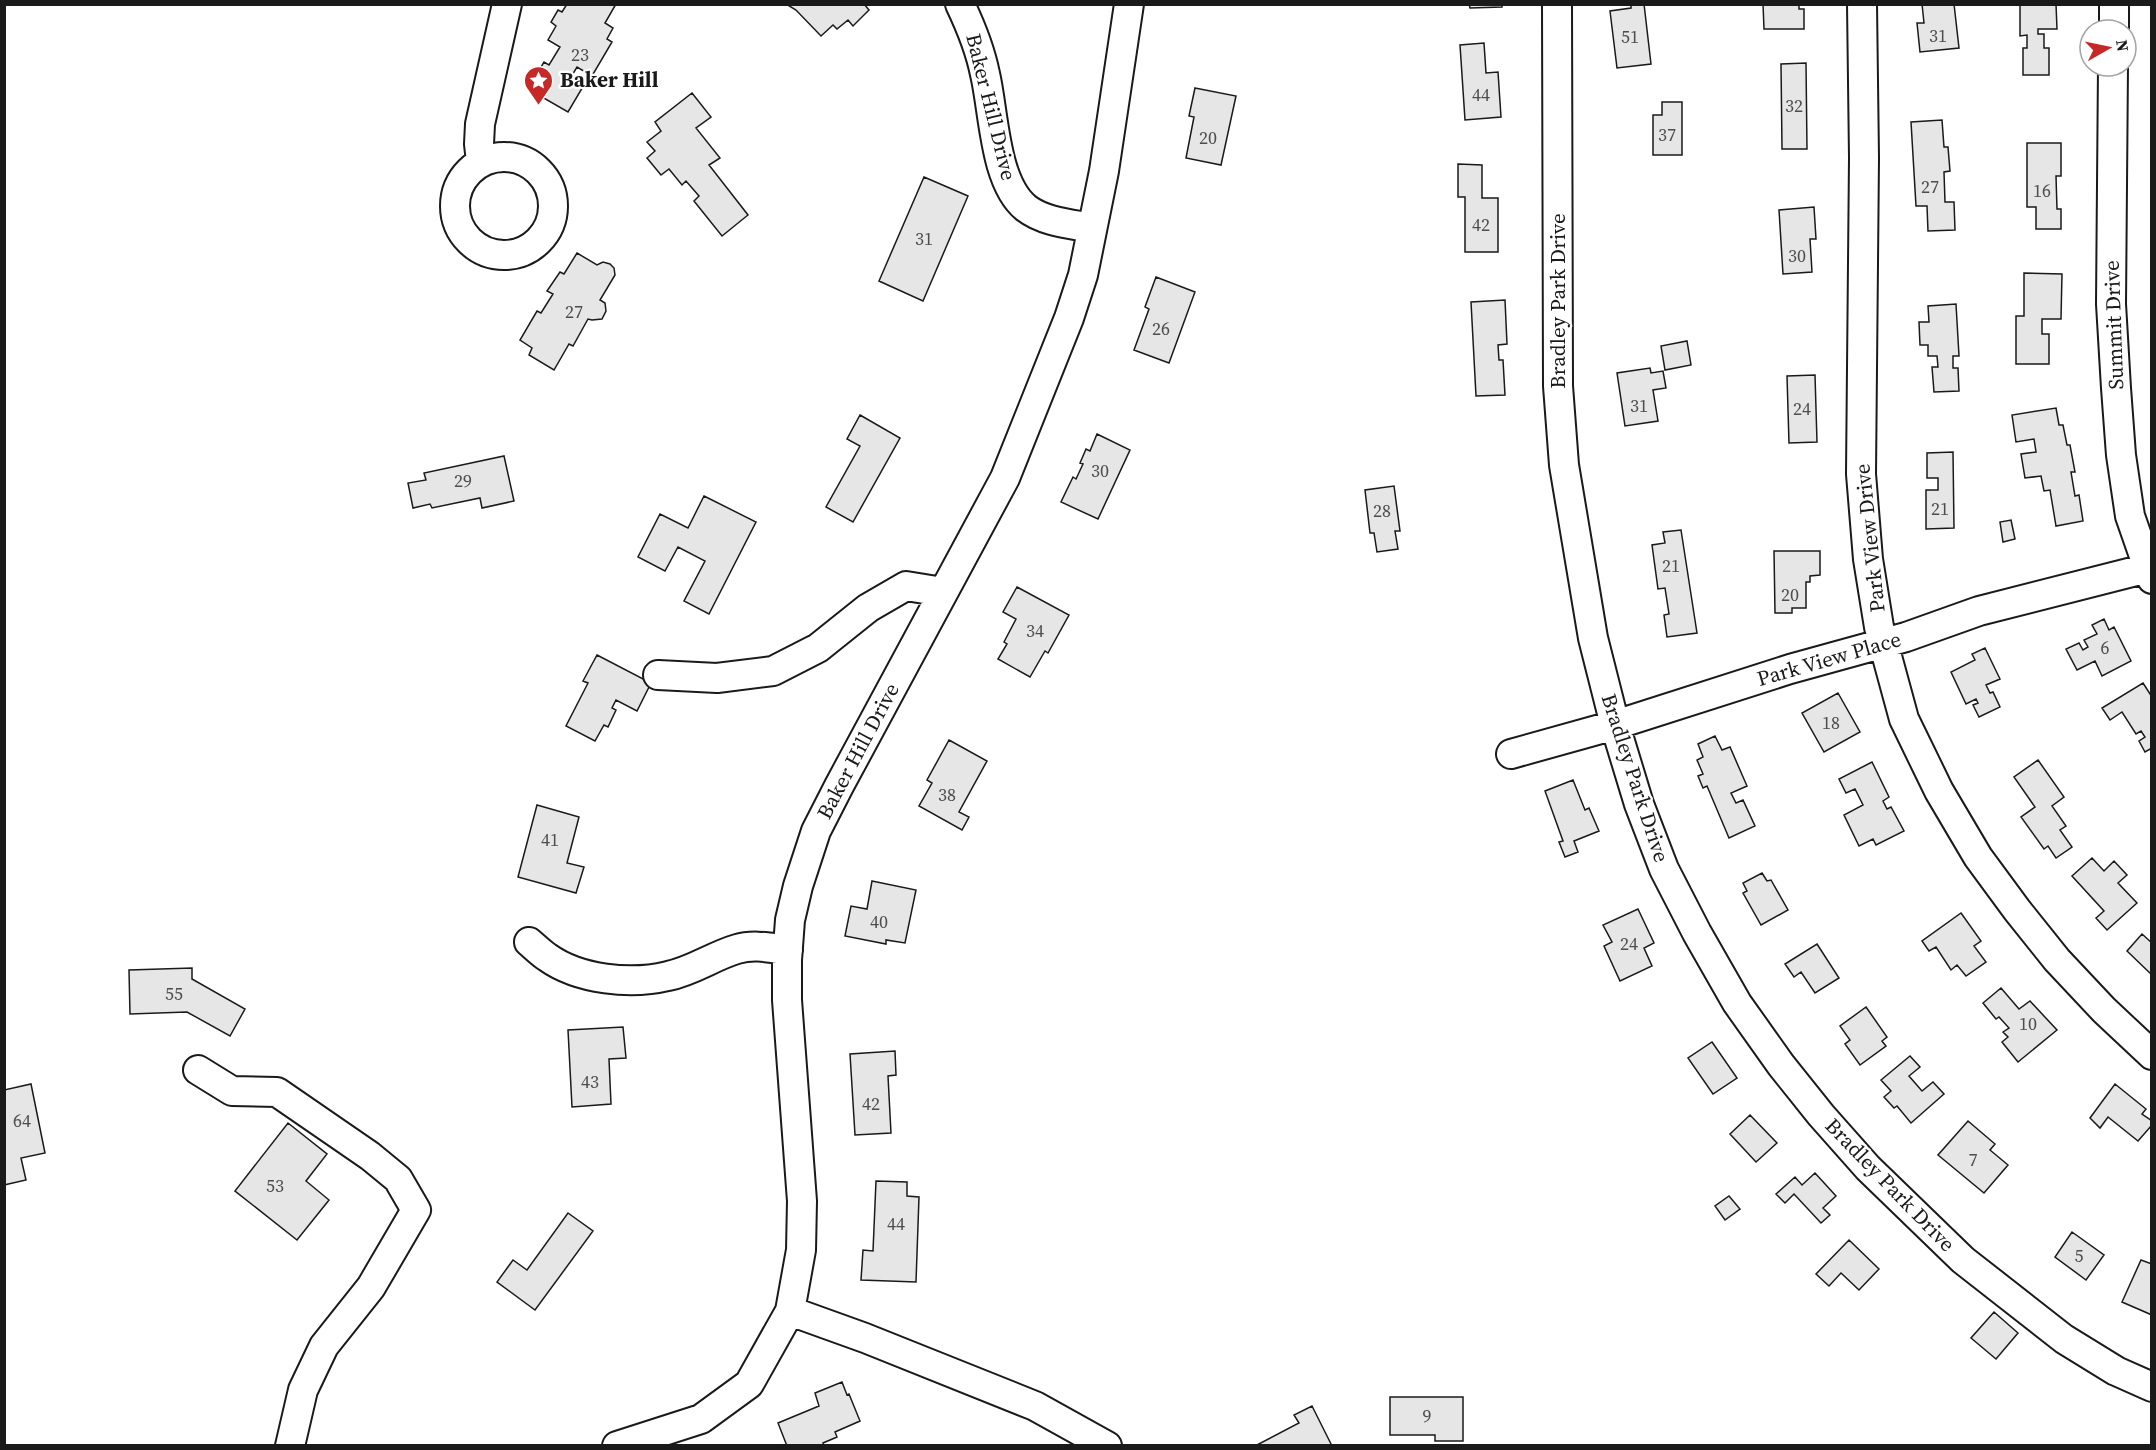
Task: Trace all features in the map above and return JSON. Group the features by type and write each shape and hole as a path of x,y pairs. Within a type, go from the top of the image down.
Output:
{"street":[{"path":"481,162 480,124 507,4"},
{"name":"Baker Hill Drive","path":"960,4 972,30 985,74 1000,156 1008,182 1017,199 1028,210 1048,219 1092,228"},
{"name":"Baker Hill Drive","path":"617,1446 701,1419 749,1384 790,1311 801,1250 802,1201 787,1000 790,920 798,886 816,831 1005,478 1050,369 1083,275 1104,171 1129,4"},
{"name":"Bradley Park Drive","path":"1557,4 1558,386 1563,450 1577,553 1593,638 1615,725 1639,804 1664,869 1737,1003 1781,1065 1868,1168 1963,1260 2064,1339 2116,1371 2151,1387"},
{"name":"Park View Drive","path":"1862,4 1864,158 1861,474 1868,559 1883,644 1904,719 1939,791 1978,857 2057,960 2151,1055"},
{"name":"Summit Drive","path":"2113,78 2111,304 2121,455 2130,516 2150,574"},
{"name":"Park View Place","path":"1511,754 1615,725 1790,669 1883,644 1979,611 2150,574"},
{"path":"658,675 717,678 773,671 818,648 868,608 906,586 943,592"},
{"path":"529,942 548,958 572,970 603,977 632,980 667,977 698,967 736,949 754,946 788,950"},
{"path":"198,1070 232,1091 277,1092 370,1156 398,1179 416,1210 371,1287 324,1346 303,1390 290,1446"},
{"path":"790,1311 865,1338 1035,1406 1107,1446"}],"building":[{"path":"567,4 616,4 605,23 613,28 607,39 612,42 592,76 577,67 571,77 584,85 568,112 528,89 544,62 549,65 560,47 548,40 556,26 551,22 558,10 562,12"},
{"path":"786,4 864,4 869,10 853,26 848,20 837,29 833,25 821,36 796,10"},
{"path":"1469,4 1502,4 1502,7 1470,8"},
{"path":"1631,4 1644,4 1651,64 1617,68 1610,11 1631,8"},
{"path":"1763,4 1799,4 1799,9 1804,9 1804,29 1764,29"},
{"path":"1922,4 1954,4 1959,48 1920,52 1917,23 1924,23"},
{"path":"2020,4 2056,4 2057,29 2038,29 2038,34 2044,34 2044,48 2049,48 2049,75 2023,75 2023,48 2027,48 2027,35 2020,36"},
{"path":"1484,43 1486,73 1498,72 1501,117 1465,120 1460,45"},
{"path":"1806,63 1807,149 1782,149 1781,64"},
{"path":"1195,88 1236,96 1221,165 1186,158 1194,117 1189,116"},
{"path":"692,93 711,117 696,128 720,158 709,165 748,215 722,236 694,201 699,196 686,181 682,185 669,169 661,175 647,158 655,151 647,142 661,131 655,122"},
{"path":"1662,102 1682,102 1682,155 1653,155 1653,115 1662,115"},
{"path":"1942,120 1944,147 1948,147 1950,171 1944,172 1945,202 1954,202 1955,230 1928,231 1927,206 1916,206 1911,122"},
{"path":"2027,143 2061,143 2061,176 2056,176 2057,209 2061,209 2061,229 2036,229 2036,207 2027,207"},
{"path":"1458,164 1482,165 1482,198 1498,198 1498,252 1465,252 1465,197 1458,197"},
{"path":"924,177 968,196 923,301 879,281"},
{"path":"1814,207 1816,239 1810,239 1812,272 1783,274 1779,210"},
{"path":"577,253 597,265 603,262 610,264 614,268 615,275 600,300 605,303 606,311 602,319 588,319 573,346 569,344 554,370 529,355 532,348 520,340 537,311 541,313 553,294 547,291 560,272 564,274"},
{"path":"2024,273 2062,274 2061,319 2042,319 2042,334 2049,334 2049,364 2016,364 2016,316 2024,316"},
{"path":"1156,277 1195,292 1169,363 1134,350 1149,309 1145,307"},
{"path":"1505,300 1507,344 1498,345 1499,360 1503,360 1505,395 1476,396 1471,302"},
{"path":"1956,304 1959,356 1953,356 1953,368 1958,368 1959,391 1934,392 1932,367 1938,367 1937,356 1928,356 1928,345 1920,345 1919,322 1929,322 1928,306"},
{"path":"1687,341 1691,365 1665,370 1661,346"},
{"path":"1650,368 1651,373 1663,371 1666,388 1653,390 1658,421 1625,426 1617,373"},
{"path":"1815,375 1817,442 1789,443 1787,376"},
{"path":"2056,408 2059,425 2063,425 2067,445 2070,445 2075,472 2071,472 2075,496 2079,495 2083,521 2056,526 2050,490 2044,491 2041,476 2025,478 2021,454 2036,452 2034,439 2016,442 2012,415"},
{"path":"860,415 900,438 853,522 826,507 860,446 847,439"},
{"path":"1097,434 1130,450 1098,519 1061,502 1073,477 1076,479 1083,464 1080,463 1086,449 1090,451"},
{"path":"1953,452 1954,528 1926,529 1926,490 1938,490 1938,478 1927,478 1927,453"},
{"path":"504,456 514,501 482,508 480,498 432,508 430,504 413,508 408,483 426,480 424,473"},
{"path":"1394,486 1400,531 1395,531 1398,549 1377,552 1374,533 1370,533 1365,490"},
{"path":"704,496 756,522 709,614 684,601 705,561 678,547 665,571 638,557 660,514 688,528"},
{"path":"2011,520 2015,539 2003,542 2000,522"},
{"path":"1681,530 1697,633 1667,637 1664,615 1669,614 1665,588 1658,589 1652,545 1665,543 1663,532"},
{"path":"1774,551 1820,551 1820,575 1810,576 1810,582 1806,582 1806,608 1792,608 1792,613 1775,613"},
{"path":"1017,587 1069,615 1048,653 1045,651 1030,677 998,659 1007,644 1004,642 1016,619 1003,612"},
{"path":"2104,619 2109,630 2114,627 2131,661 2102,676 2095,661 2077,670 2066,649 2079,643 2083,650 2088,647 2084,640 2097,634 2092,625"},
{"path":"1985,648 2000,679 1986,685 1990,693 1993,692 2000,707 1979,717 1973,705 1978,703 1976,699 1966,704 1951,672 1975,660 1972,654"},
{"path":"597,655 651,683 637,711 616,700 612,708 616,710 608,727 604,725 595,741 566,726 588,683 583,681"},
{"path":"2143,683 2152,697 2152,748 2145,752 2139,741 2145,737 2141,731 2136,734 2122,712 2110,720 2102,708"},
{"path":"1838,693 1860,732 1824,752 1802,713"},
{"path":"1715,736 1722,750 1730,747 1747,786 1731,793 1736,803 1743,800 1755,826 1729,838 1707,786 1703,788 1698,776 1703,774 1697,760 1703,757 1698,744"},
{"path":"949,740 987,761 959,812 969,817 962,830 919,806 932,783 927,780"},
{"path":"2038,760 2064,797 2052,806 2066,826 2060,830 2072,847 2056,858 2048,846 2044,849 2021,817 2035,807 2014,777"},
{"path":"1872,762 1889,797 1883,801 1887,809 1891,807 1904,831 1876,845 1873,839 1859,846 1844,815 1863,805 1855,789 1846,793 1839,779"},
{"path":"1573,780 1585,810 1589,808 1599,831 1574,841 1578,852 1565,857 1559,842 1563,841 1545,791"},
{"path":"537,805 579,817 567,863 584,867 576,893 518,877"},
{"path":"2092,858 2104,871 2114,861 2127,875 2118,883 2137,903 2107,930 2096,918 2104,911 2072,876"},
{"path":"1762,873 1767,881 1771,880 1788,910 1761,925 1743,893 1747,891 1743,883"},
{"path":"872,881 916,890 905,943 886,940 886,944 845,936 851,906 867,909"},
{"path":"1638,909 1654,943 1644,948 1652,966 1620,981 1604,946 1612,942 1603,925"},
{"path":"1961,913 1981,941 1974,946 1986,962 1966,976 1957,965 1951,970 1936,947 1929,951 1922,941"},
{"path":"2142,934 2152,943 2152,975 2127,951"},
{"path":"1817,944 1839,978 1815,993 1801,972 1794,977 1785,964"},
{"path":"192,968 192,979 245,1009 230,1036 187,1012 130,1014 129,970"},
{"path":"2001,988 2019,1009 2030,1001 2057,1030 2018,1062 2002,1042 2008,1037 2003,1032 2009,1028 1999,1017 1996,1019 1983,1003"},
{"path":"1866,1007 1887,1037 1882,1041 1886,1046 1860,1065 1845,1044 1850,1040 1840,1026"},
{"path":"623,1027 626,1058 609,1059 611,1104 572,1107 568,1030"},
{"path":"1712,1042 1737,1078 1713,1094 1688,1058"},
{"path":"895,1051 896,1075 888,1076 891,1133 855,1135 850,1054"},
{"path":"1910,1056 1920,1067 1909,1076 1922,1091 1933,1082 1944,1094 1911,1123 1897,1106 1894,1108 1884,1097 1891,1091 1881,1080"},
{"path":"31,1084 45,1153 21,1158 26,1180 4,1185 4,1090"},
{"path":"2115,1084 2146,1109 2142,1114 2152,1121 2152,1125 2138,1141 2108,1117 2100,1128 2090,1118"},
{"path":"1750,1115 1777,1143 1756,1162 1730,1134"},
{"path":"1968,1121 1995,1144 1990,1150 2008,1165 1984,1193 1938,1155"},
{"path":"288,1123 327,1154 306,1181 329,1200 297,1240 235,1191"},
{"path":"1815,1173 1836,1196 1823,1208 1830,1215 1821,1223 1794,1194 1785,1203 1776,1194 1795,1177 1802,1185"},
{"path":"876,1181 907,1182 907,1196 919,1197 916,1282 861,1280 863,1250 873,1251"},
{"path":"1729,1196 1740,1209 1725,1220 1715,1206"},
{"path":"568,1213 593,1231 535,1310 497,1282 513,1260 527,1270"},
{"path":"2072,1232 2104,1255 2086,1280 2055,1257"},
{"path":"1849,1240 1879,1269 1859,1290 1841,1273 1829,1286 1816,1274"},
{"path":"2141,1260 2152,1264 2152,1315 2122,1302"},
{"path":"1994,1312 2018,1333 1996,1359 1971,1338"},
{"path":"842,1382 860,1421 835,1432 837,1437 823,1443 824,1446 787,1446 778,1423 819,1406 815,1393"},
{"path":"1390,1397 1463,1397 1463,1441 1435,1441 1435,1435 1390,1435"},
{"path":"1312,1406 1332,1446 1255,1446 1299,1423 1294,1415"}],"place":[{"name":"Baker Hill","path":"539,106"}]}
